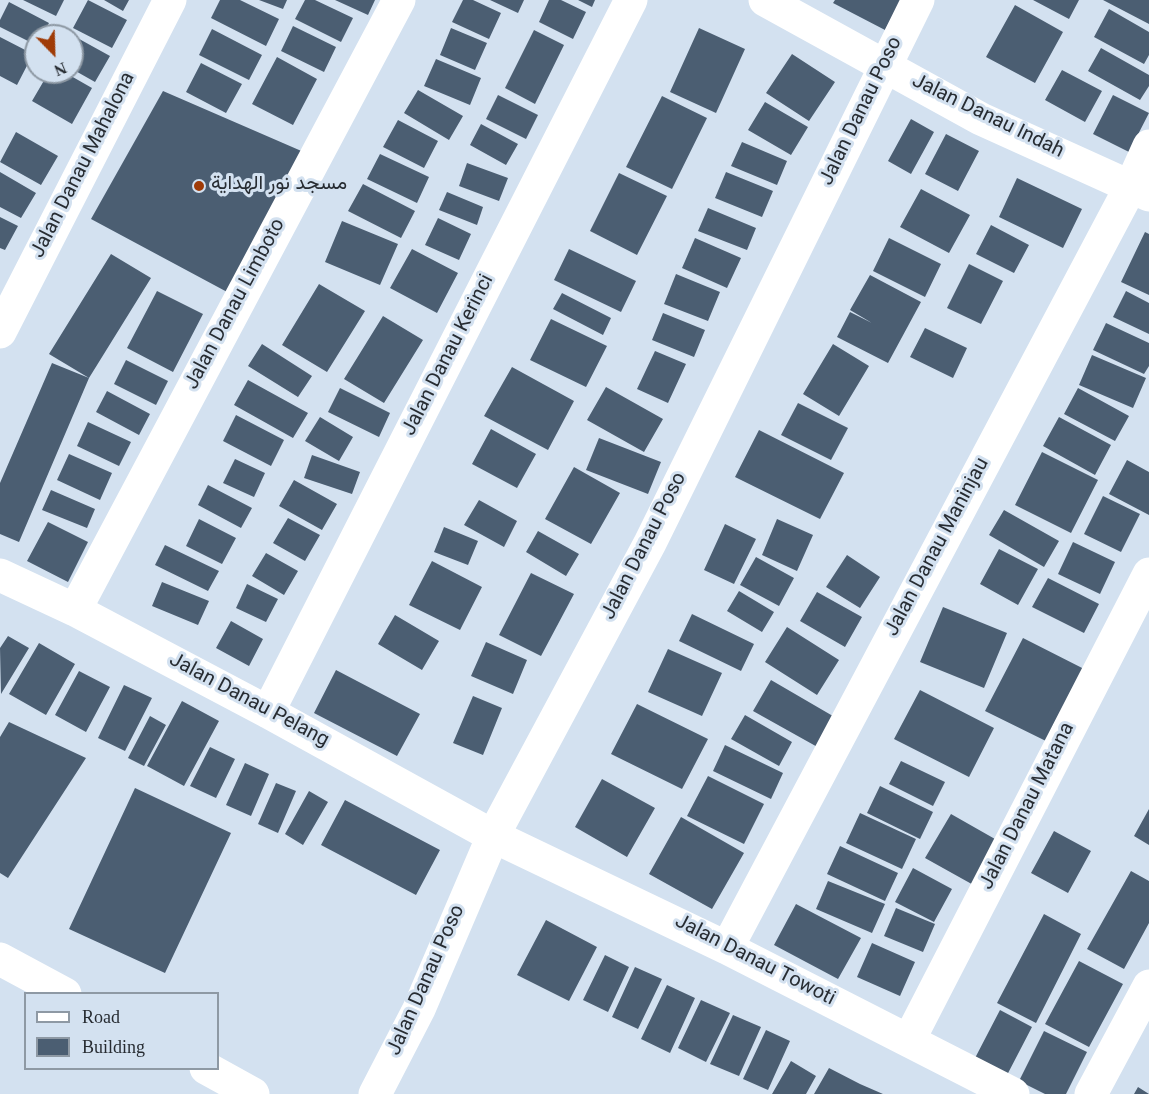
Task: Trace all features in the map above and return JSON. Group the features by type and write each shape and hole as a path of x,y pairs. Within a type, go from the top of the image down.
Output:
{"street":[{"name":"Jalan Danau Mahalona","path":"0,332 170,0"},
{"name":"Jalan Danau Limboto","path":"75,610 399,0"},
{"name":"Jalan Danau Kerinci","path":"268,712 632,0"},
{"name":"Jalan Danau Indah","path":"765,0 981,119 1140,190"},
{"name":"Jalan Danau Poso","path":"375,1094 419,1009 492,836 650,543 918,0"},
{"name":"Jalan Danau Maninjau","path":"727,948 1140,190 1149,146"},
{"name":"Jalan Danau Matana","path":"909,1040 1149,574"},
{"name":"Jalan Danau Pelang","path":"0,575 75,610 268,712 492,836"},
{"name":"Jalan Danau Towoti","path":"492,836 727,948 1013,1094"},
{"path":"0,959 63,992"},
{"path":"1091,1094 1149,986"},
{"path":"210,1070 253,1094"}],"building":[{"path":"23,0 64,0 56,16"},
{"path":"88,0 127,20 112,48 84,34 84,24 75,24"},
{"path":"104,0 129,0 123,11"},
{"path":"220,0 240,0 279,19 266,46 211,18"},
{"path":"259,0 287,0 283,9"},
{"path":"305,0 315,0 353,18 341,42 295,19"},
{"path":"335,0 375,0 368,15"},
{"path":"463,0 473,0 501,13 489,39 452,22"},
{"path":"490,0 524,0 518,13"},
{"path":"549,0 561,0 586,12 573,39 539,22"},
{"path":"578,0 595,0 592,7"},
{"path":"835,0 901,0 885,30 833,3"},
{"path":"1033,0 1079,0 1069,19"},
{"path":"1103,0 1149,0 1149,24"},
{"path":"9,2 49,23 24,24 24,39 0,27 0,20"},
{"path":"1015,5 1063,32 1035,83 986,57"},
{"path":"1109,9 1149,32 1149,55 1144,64 1094,37"},
{"path":"293,26 336,47 324,72 281,51"},
{"path":"451,28 487,43 475,70 440,55"},
{"path":"699,28 745,49 716,113 670,92"},
{"path":"212,29 262,55 249,80 199,55"},
{"path":"534,30 564,45 535,104 505,88"},
{"path":"0,37 24,49 24,71 17,85 0,76"},
{"path":"84,42 110,56 95,82 84,76"},
{"path":"1101,48 1149,75 1149,86 1140,100 1088,71"},
{"path":"792,54 835,82 809,121 766,93"},
{"path":"277,57 317,79 293,125 252,104"},
{"path":"436,59 481,78 470,105 424,86"},
{"path":"201,63 242,84 226,113 186,92"},
{"path":"1062,70 1102,91 1085,122 1045,100"},
{"path":"84,83 92,88 72,124 32,101 42,84"},
{"path":"418,90 463,116 449,140 404,113"},
{"name":"مسجد نور الهداية","path":"163,91 306,153 229,293 91,219"},
{"path":"498,95 538,115 526,139 486,119"},
{"path":"1113,95 1149,113 1129,152 1093,134"},
{"path":"662,96 707,118 672,189 626,167"},
{"path":"765,102 808,127 791,155 748,130"},
{"path":"911,119 934,132 911,174 888,161"},
{"path":"398,120 438,141 424,168 383,147"},
{"path":"481,124 518,144 506,165 470,145"},
{"path":"16,132 58,156 41,185 0,162"},
{"path":"946,134 979,151 958,191 925,174"},
{"path":"742,142 787,161 777,185 731,166"},
{"path":"380,154 429,177 417,203 367,179"},
{"path":"467,163 508,178 499,201 459,186"},
{"path":"0,172 36,193 21,218 0,207"},
{"path":"726,172 773,191 762,217 715,198"},
{"path":"619,173 667,196 637,255 590,231"},
{"path":"1017,178 1082,209 1063,248 999,217"},
{"path":"363,184 415,211 401,238 348,211"},
{"path":"921,189 970,215 949,253 900,227"},
{"path":"447,192 483,207 477,225 439,210"},
{"path":"708,208 756,228 747,250 698,231"},
{"path":"0,217 18,226 5,250 0,248"},
{"path":"438,218 471,234 459,260 425,245"},
{"path":"342,221 398,244 380,285 325,262"},
{"path":"991,225 1029,245 1014,273 976,254"},
{"path":"1145,232 1149,234 1149,295 1121,282"},
{"path":"695,238 741,258 727,288 682,268"},
{"path":"889,238 941,264 925,297 873,271"},
{"path":"412,249 458,273 437,313 390,288"},
{"path":"569,249 636,281 621,312 554,280"},
{"path":"111,254 151,278 89,378 49,354"},
{"path":"969,264 1003,281 981,324 947,308"},
{"path":"676,274 720,292 708,321 664,304"},
{"path":"870,275 921,302 888,363 837,337 850,312 872,323 850,310"},
{"path":"319,284 365,311 327,372 282,345"},
{"path":"157,291 203,314 173,372 127,348"},
{"path":"1126,291 1149,303 1149,334 1113,317"},
{"path":"562,293 611,318 603,335 553,309"},
{"path":"663,313 705,330 694,357 652,340"},
{"path":"383,316 423,340 384,403 344,379"},
{"path":"551,319 607,346 586,387 530,360"},
{"path":"1106,323 1149,343 1149,366 1144,374 1093,350"},
{"path":"925,328 967,348 953,378 910,357"},
{"path":"262,344 312,376 298,397 248,366"},
{"path":"833,344 869,366 839,416 803,394"},
{"path":"655,351 686,364 668,403 637,389"},
{"path":"1092,355 1146,378 1133,408 1079,385"},
{"path":"126,360 168,381 156,405 114,384"},
{"path":"52,363 89,378 19,542 0,534 0,483"},
{"path":"512,367 574,401 548,450 484,416"},
{"path":"248,380 308,413 293,438 234,405"},
{"path":"606,387 663,419 644,452 587,420"},
{"path":"340,388 390,413 379,437 328,412"},
{"path":"1078,388 1129,416 1115,441 1064,414"},
{"path":"107,391 150,414 139,435 96,412"},
{"path":"798,403 848,428 831,460 781,435"},
{"path":"236,415 284,440 271,466 223,441"},
{"path":"320,417 353,437 339,461 305,441"},
{"path":"1059,417 1111,445 1095,475 1043,446"},
{"path":"88,422 131,442 119,466 77,446"},
{"path":"491,429 536,454 517,488 472,464"},
{"path":"759,430 844,473 820,519 735,477"},
{"path":"599,438 661,462 648,494 586,470"},
{"path":"1042,452 1098,480 1071,533 1015,505"},
{"path":"69,454 112,473 100,500 57,480"},
{"path":"312,455 360,472 352,494 304,478"},
{"path":"235,459 265,473 254,497 223,483"},
{"path":"1127,460 1149,472 1149,515 1109,494"},
{"path":"574,467 620,493 591,544 545,519"},
{"path":"294,480 337,504 322,530 279,506"},
{"path":"208,485 252,508 241,528 198,505"},
{"path":"51,490 95,509 87,528 42,510"},
{"path":"1103,496 1140,514 1121,552 1084,534"},
{"path":"479,500 517,521 504,547 464,525"},
{"path":"1004,510 1059,541 1044,567 989,535"},
{"path":"288,518 320,535 305,561 273,543"},
{"path":"199,519 236,538 222,564 186,546"},
{"path":"777,519 813,535 797,571 762,555"},
{"path":"48,522 88,542 68,582 27,561"},
{"path":"725,524 756,539 734,584 704,570"},
{"path":"444,527 478,541 468,565 434,552"},
{"path":"538,531 579,554 566,576 526,552"},
{"path":"1073,542 1115,562 1100,594 1058,574"},
{"path":"165,545 219,571 208,591 155,565"},
{"path":"999,549 1038,569 1018,605 980,584"},
{"path":"266,553 298,571 284,595 252,576"},
{"path":"847,555 880,577 860,608 826,587"},
{"path":"756,557 794,578 779,606 740,585"},
{"path":"432,561 482,587 460,630 409,605"},
{"path":"531,573 574,594 541,656 499,635"},
{"path":"1048,578 1099,604 1084,633 1032,607"},
{"path":"162,582 209,601 198,625 152,606"},
{"path":"247,584 278,599 266,622 236,608"},
{"path":"739,591 774,612 762,632 727,611"},
{"path":"817,592 862,617 845,647 800,621"},
{"path":"943,607 1007,633 984,688 920,662"},
{"path":"692,614 754,644 741,671 679,641"},
{"path":"395,615 439,641 422,670 378,644"},
{"path":"231,621 263,639 249,666 216,648"},
{"path":"787,627 839,660 817,695 765,662"},
{"path":"8,636 29,648 1,694 0,648"},
{"path":"1023,638 1092,673 1054,745 985,711"},
{"path":"486,642 527,660 513,694 471,676"},
{"path":"39,643 75,664 46,715 9,694"},
{"path":"668,649 722,673 702,716 648,692"},
{"path":"336,670 420,714 397,756 314,713"},
{"path":"79,671 110,687 86,732 55,715"},
{"path":"771,680 838,719 821,749 753,711"},
{"path":"124,685 152,698 125,751 98,738"},
{"path":"920,690 994,728 969,777 894,739"},
{"path":"473,696 502,708 483,755 453,743"},
{"path":"182,701 219,721 184,786 147,766"},
{"path":"637,704 708,739 682,789 611,754"},
{"path":"745,715 792,742 779,766 731,739"},
{"path":"150,716 166,725 144,766 128,758"},
{"path":"9,722 86,758 8,878 0,873 0,737"},
{"path":"725,745 783,773 771,799 713,771"},
{"path":"210,747 235,759 216,798 190,786"},
{"path":"901,761 945,782 933,806 889,784"},
{"path":"245,763 269,774 251,816 226,805"},
{"path":"708,776 764,804 744,844 687,816"},
{"path":"602,779 655,808 627,857 575,827"},
{"path":"276,783 296,791 278,833 258,824"},
{"path":"880,786 933,812 920,839 867,813"},
{"path":"135,788 231,833 165,973 69,929"},
{"path":"309,791 328,802 303,845 285,834"},
{"path":"345,800 440,850 416,895 321,845"},
{"path":"1149,809 1149,845 1134,836"},
{"path":"860,813 916,839 902,869 846,843"},
{"path":"951,814 1002,843 977,887 925,858"},
{"path":"681,817 744,853 712,909 649,874"},
{"path":"1054,831 1091,851 1068,893 1031,873"},
{"path":"840,846 898,873 885,901 827,874"},
{"path":"913,868 952,889 934,922 895,902"},
{"path":"1131,871 1149,881 1149,923 1124,969 1087,949"},
{"path":"828,881 885,904 872,933 816,909"},
{"path":"796,904 861,938 838,979 774,945"},
{"path":"896,908 935,924 923,952 884,936"},
{"path":"1044,914 1081,934 1036,1023 997,1003"},
{"path":"546,920 597,947 569,1001 517,975"},
{"path":"872,943 915,962 900,996 857,977"},
{"path":"605,955 629,967 608,1012 583,1000"},
{"path":"1079,961 1123,984 1089,1047 1045,1024"},
{"path":"635,967 662,979 638,1029 612,1017"},
{"path":"667,985 695,998 670,1053 641,1039"},
{"path":"701,1000 730,1013 706,1062 678,1048"},
{"path":"1000,1010 1032,1027 1006,1077 974,1060"},
{"path":"733,1015 761,1027 739,1076 710,1064"},
{"path":"766,1030 790,1041 768,1090 743,1079"},
{"path":"1044,1031 1087,1052 1066,1094 1045,1094 1019,1081"},
{"path":"791,1061 816,1076 806,1094 772,1094"},
{"path":"829,1068 860,1084 883,1094 814,1094"},
{"path":"1138,1087 1149,1094 1134,1094"}],"place":[{"name":"مسجد نور الهداية","path":"199,186"}]}
